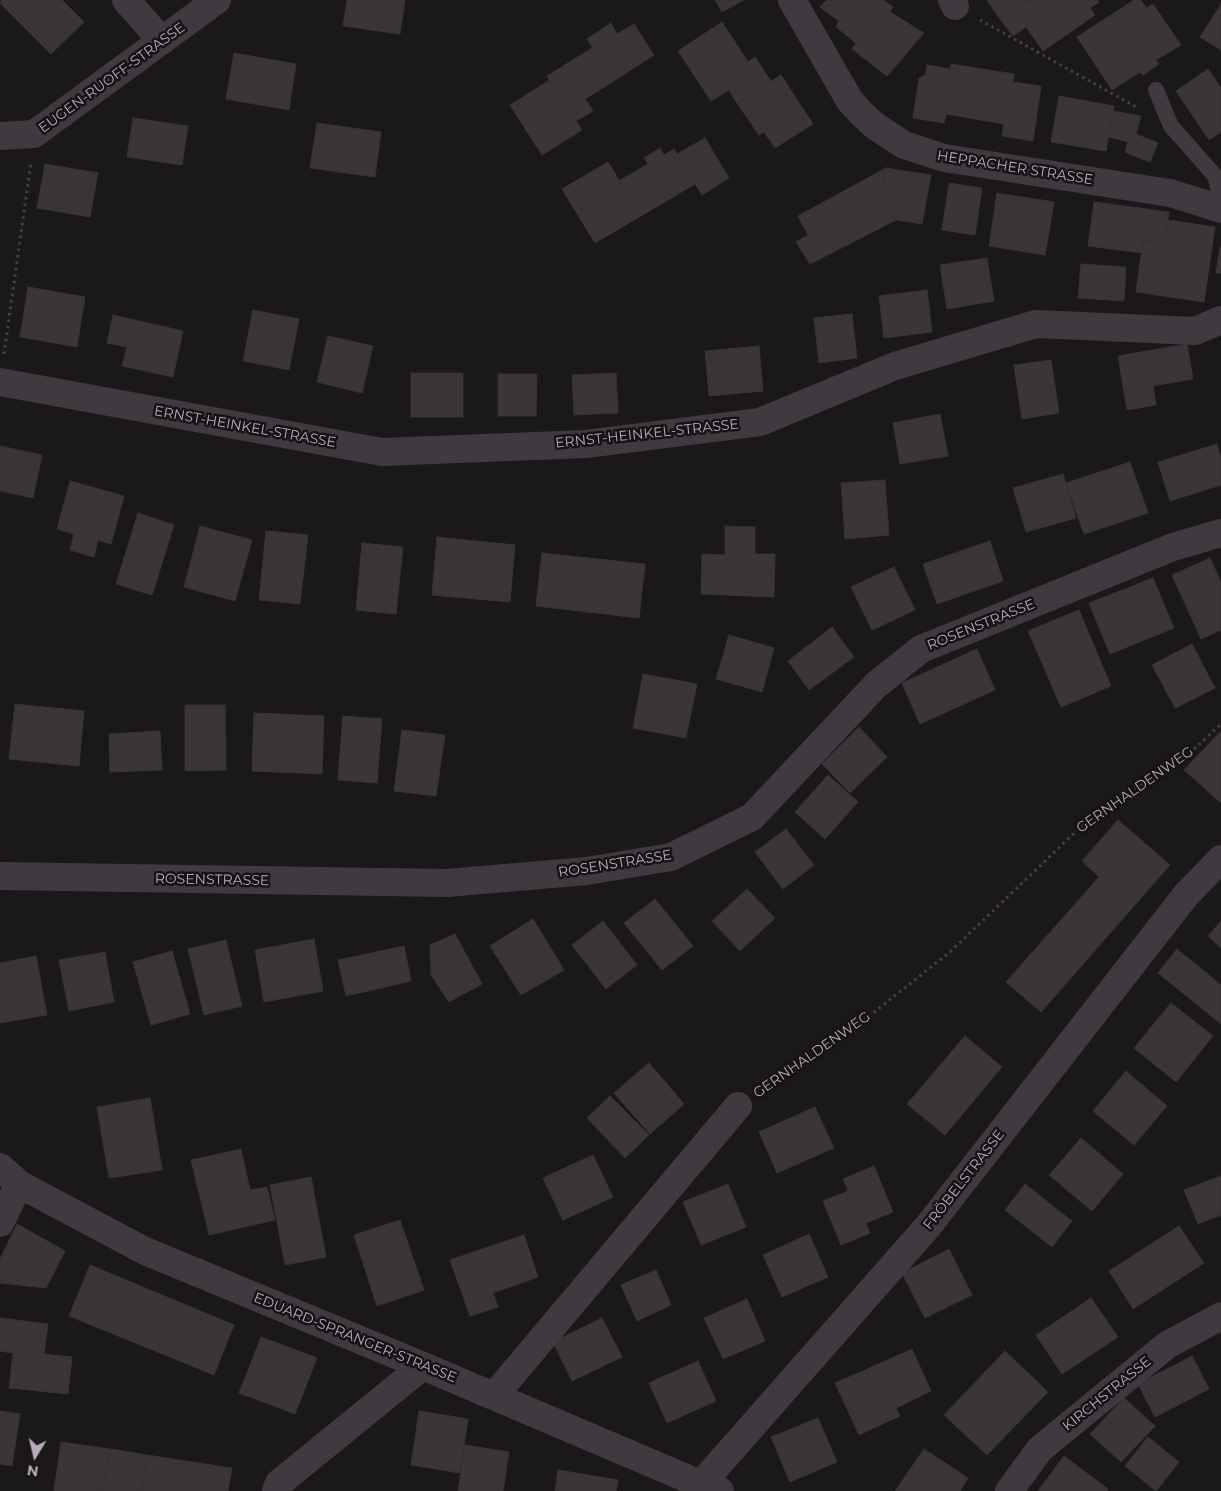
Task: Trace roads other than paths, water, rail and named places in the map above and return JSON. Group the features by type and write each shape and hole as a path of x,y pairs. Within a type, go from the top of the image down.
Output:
{"street":[{"path":"126,0 162,41"},
{"name":"EUGEN-RUOFF-STRASSE","path":"0,136 34,134 217,0"},
{"name":"HEPPACHER STRASSE","path":"792,0 850,102 875,126 904,145 944,158 1170,193 1221,209"},
{"name":"ERNST-HEINKEL-STRASSE","path":"1,372 382,452 586,444 760,422 895,366 1036,324 1196,331 1221,320"},
{"name":"ROSENSTRASSE","path":"0,876 447,883 587,871 671,857 752,817 876,685 922,649 1173,547 1221,533"},
{"name":"FRÖBELSTRASSE","path":"705,1489 929,1225 1186,895 1221,859"},
{"name":"GERNHALDENWEG","path":"494,1396 738,1106"},
{"path":"0,1223 9,1175"},
{"name":"EDUARD-SPRANGER-STRASSE","path":"9,1175 145,1251 494,1396 705,1489"},
{"name":"KIRCHSTRASSE","path":"1009,1491 1040,1449 1167,1345 1221,1316"},
{"path":"276,1491 280,1484 423,1366"}],"lane":[{"path":"1156,90 1171,126 1216,177 1221,205"}]}
